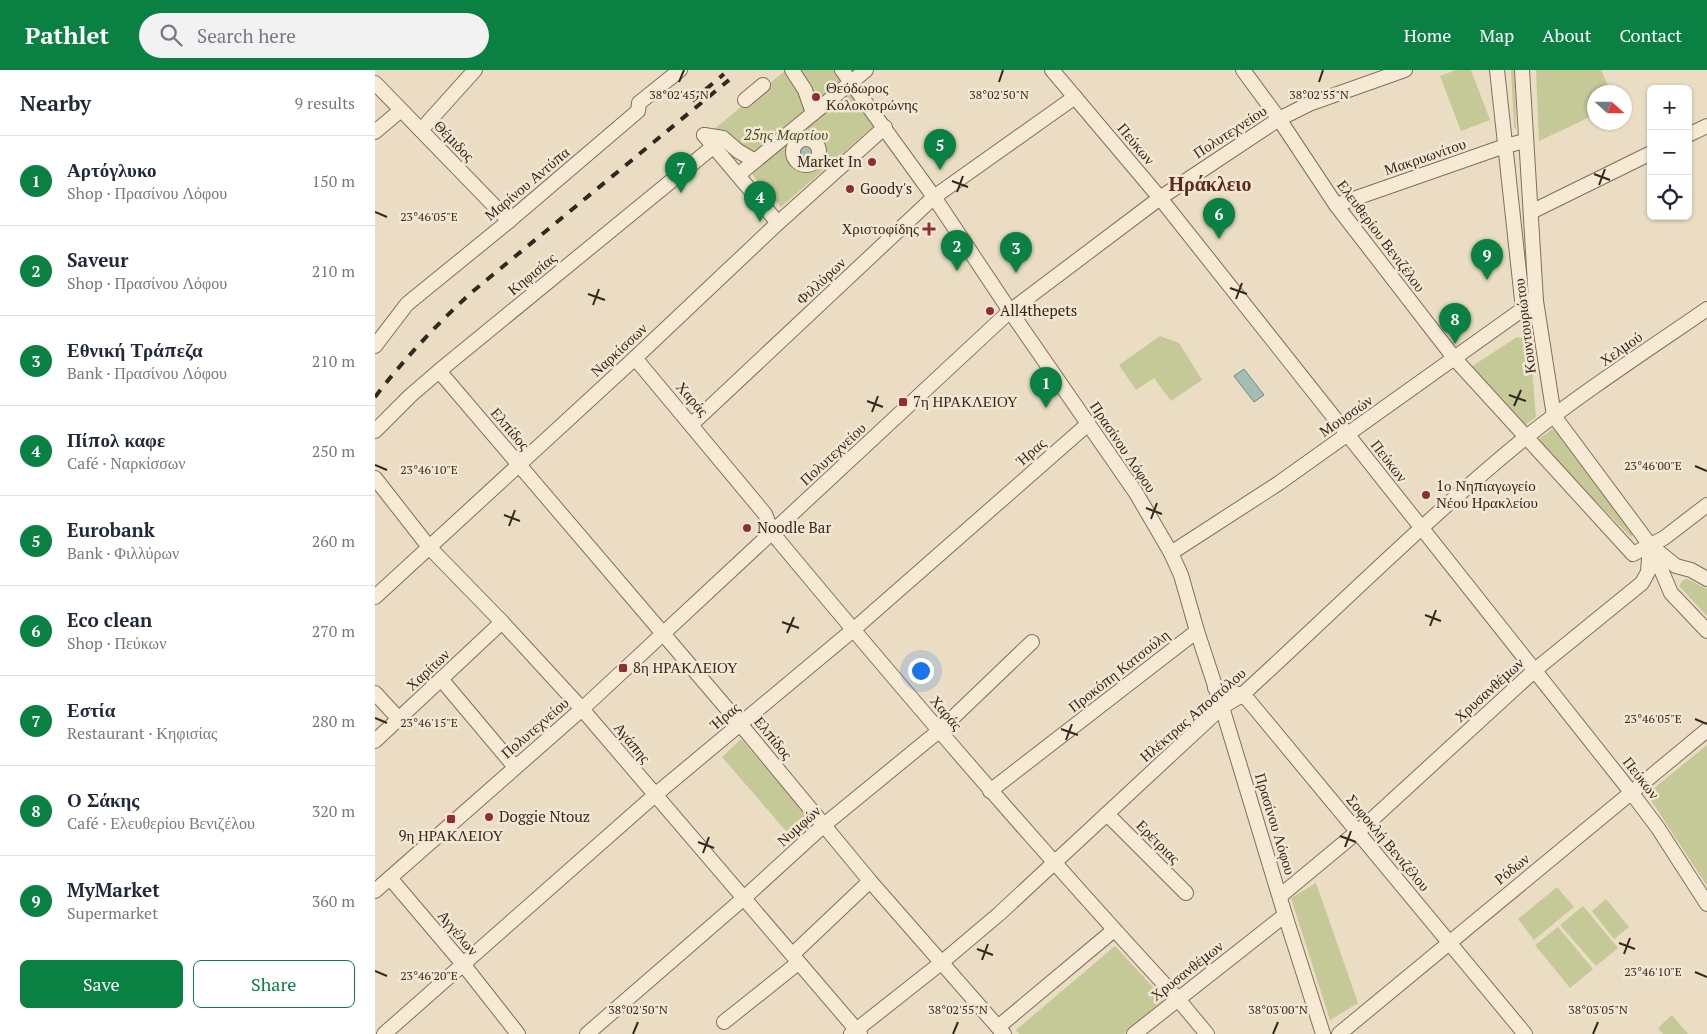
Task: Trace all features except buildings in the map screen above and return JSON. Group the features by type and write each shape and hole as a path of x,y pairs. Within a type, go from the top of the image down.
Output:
{"street":[{"path":"421,130 475,70"},
{"path":"792,70 805,90 813,113"},
{"name":"Πρασίνου Λόφου","path":"843,70 934,197 1136,493 1171,553 1181,575 1323,1034"},
{"path":"738,175 755,161 794,137 813,113 866,70"},
{"name":"Πεύκων","path":"1052,70 1160,198 1631,792 1658,828 1707,904"},
{"name":"Ελευθερίου Βενιζέλου","path":"1243,70 1279,119 1336,205 1455,359 1633,554 1651,545"},
{"name":"Κουντουριώτου","path":"1497,70 1523,309"},
{"name":"Κουντουριώτου","path":"1522,70 1536,301 1551,405 1554,416 1651,545"},
{"name":"Μαρίνου Αντύπα","path":"375,346 407,304 509,221 638,111 639,103 683,72"},
{"name":"Πολυτεχνείου","path":"375,891 582,709 1010,311 1160,198 1279,119 1309,104 1395,72"},
{"name":"Θέμιδος","path":"375,83 509,221"},
{"path":"745,100 763,85"},
{"name":"Φιλλύρων","path":"691,424 934,197 1075,97"},
{"path":"375,132 401,110"},
{"path":"705,135 715,125"},
{"path":"1692,133 1707,126"},
{"name":"Ναρκίσσων","path":"375,597 635,358 777,223 885,127"},
{"path":"705,135 723,138 738,151 755,161"},
{"path":"705,135 777,223"},
{"path":"794,137 812,141 817,145 819,151 818,158 814,162 827,177"},
{"name":"Μακρυωνίτου","path":"1336,205 1505,146 1525,141"},
{"name":"Κηφισίας","path":"375,431 410,396 439,371 714,146"},
{"path":"1531,212 1647,155"},
{"name":"Μουσσών","path":"1171,553 1279,483 1536,301"},
{"name":"Χελμού","path":"1554,416 1707,309"},
{"name":"Χαράς","path":"635,358 765,514 773,532 853,630 991,791 1207,1034"},
{"name":"Ελπίδος","path":"439,371 741,725 870,881 1001,1030"},
{"name":"Ηλέκτρας Αποστόλου","path":"856,1032 999,914 1222,707 1242,695 1421,528 1554,416"},
{"name":"Ήρας","path":"384,1034 655,795 853,630 1088,424"},
{"name":"Αγάπης","path":"375,478 429,547 502,622 582,709 856,1032"},
{"path":"1651,545 1664,538 1707,505"},
{"path":"1651,545 1677,566 1691,570 1707,579"},
{"path":"1651,545 1671,593 1707,631"},
{"name":"Χρυσανθέμων","path":"1280,896 1357,832 1535,670 1642,584 1648,572 1651,545"},
{"name":"Χαρίτων","path":"375,742 502,622"},
{"name":"Προκόπη Κατσούλη","path":"991,791 1197,631"},
{"name":"Νυμφών","path":"587,1034 744,898 824,825 940,730 1032,642"},
{"path":"441,679 515,767"},
{"path":"1215,688 1242,695"},
{"path":"375,693 399,719"},
{"name":"Σοφοκλή Βενιζέλου","path":"1242,695 1249,701 1525,1034"},
{"name":"Ρόδων","path":"1339,1034 1707,730"},
{"name":"Ερέτριας","path":"1107,814 1186,892"},
{"name":"Αγγέλων","path":"390,878 463,964 518,1034"},
{"path":"724,1022 795,958 870,881"},
{"name":"Χρυσανθέμων","path":"1134,1034 1177,998 1285,915"},
{"path":"1001,1030 1114,930"}],"green space":[{"name":"25ης Μαρτίου","path":"786,70 836,70 876,124 781,207 713,130"},
{"path":"1456,70 1471,70 1490,120 1461,131 1440,76"},
{"path":"1511,70 1515,70 1516,130 1514,126"},
{"path":"1536,70 1601,70 1608,85 1587,85 1587,118 1539,141"},
{"path":"1160,336 1179,343 1202,380 1171,401 1154,378 1136,390 1119,365"},
{"path":"1517,337 1525,339 1530,344 1536,417 1523,427 1471,367"},
{"path":"1555,427 1634,534 1631,537 1536,441"},
{"path":"1687,579 1707,589 1707,616 1679,586 1683,580"},
{"path":"741,739 813,822 793,839 722,757"},
{"path":"1707,745 1707,886 1647,794"},
{"path":"1316,883 1358,1003 1330,1020 1291,898"},
{"path":"1557,887 1574,907 1534,940 1518,919"},
{"path":"1606,899 1629,927 1614,939 1592,911"},
{"path":"1583,906 1618,948 1596,966 1560,925"},
{"path":"1558,927 1593,969 1570,988 1535,945"},
{"path":"1115,946 1164,999 1124,1034 1019,1034 1016,1030"},
{"path":"1672,1015 1688,1034 1663,1034 1658,1028"}],"water":[{"path":"806,144 814,152 806,160 798,152"},
{"path":"1244,369 1264,395 1254,402 1234,376"}],"railway":[{"path":"692,101 724,74"},
{"path":"375,397 421,342 472,292 729,80"}],"place":[{"name":"Θεόδωρος Κολοκοτρώνης","path":"816,97"},
{"name":"Market In","path":"872,162"},
{"name":"Eurobank","path":"940,170"},
{"name":"Goody's","path":"850,189"},
{"name":"Εστία","path":"681,193"},
{"name":"Πίπολ καφε","path":"760,222"},
{"name":"Χριστοφίδης","path":"929,229"},
{"name":"Eco clean","path":"1219,239"},
{"name":"Saveur","path":"957,271"},
{"name":"Εθνική Τράπεζα","path":"1016,273"},
{"name":"MyMarket","path":"1487,280"},
{"name":"All4thepets","path":"990,311"},
{"name":"Ο Σάκης","path":"1455,344"},
{"name":"7η ΗΡΑΚΛΕΙΟΥ","path":"903,402"},
{"name":"Αρτόγλυκο","path":"1046,408"},
{"name":"1ο Νηπιαγωγείο Νέου Ηρακλείου","path":"1426,495"},
{"name":"Noodle Bar","path":"747,528"},
{"name":"8η ΗΡΑΚΛΕΙΟΥ","path":"623,668"},
{"name":"Doggie Ntouz","path":"489,817"},
{"name":"9η ΗΡΑΚΛΕΙΟΥ","path":"451,819"}],"district":[{"name":"Ηράκλειο","path":"1210,184"}]}
